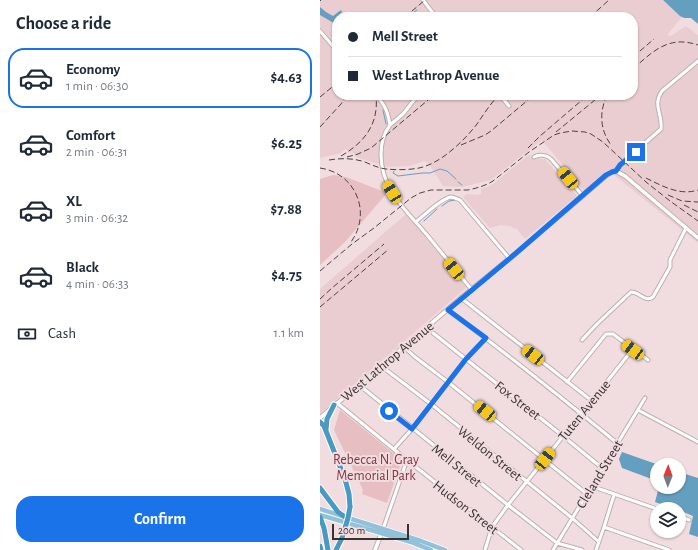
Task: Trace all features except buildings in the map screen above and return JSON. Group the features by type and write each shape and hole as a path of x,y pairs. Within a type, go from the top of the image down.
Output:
{"highway":[{"path":"326,431 327,419 336,404"},
{"path":"320,422 324,426 345,479 349,494 350,507 348,518 342,538 336,550"},
{"path":"320,488 338,512 345,517"},
{"path":"320,516 328,550"},
{"path":"320,546 321,550"}],"main road":[{"path":"320,509 431,550"},
{"path":"320,516 421,541 445,550"}],"street":[{"path":"423,0 432,12"},
{"path":"320,31 332,45"},
{"name":"West Lathrop Avenue","path":"320,418 606,175 616,171 620,165 661,129 657,101 658,98 662,91 698,61"},
{"path":"381,100 388,112 390,125"},
{"path":"414,100 403,114 386,130 381,150 384,178 396,200 472,290"},
{"path":"504,100 509,106"},
{"path":"534,157 538,155 551,158 583,196"},
{"path":"616,171 625,176 698,238"},
{"path":"416,222 445,199 453,197 456,198 460,200 509,258"},
{"path":"582,340 632,292 637,293 646,299 653,297 670,267 670,260 686,228"},
{"path":"461,298 592,401"},
{"path":"448,310 486,338 617,444"},
{"name":"Fox Street","path":"433,333 602,468"},
{"path":"567,382 606,334 612,334 648,360"},
{"path":"394,449 412,429 466,359 486,338"},
{"path":"404,347 587,494"},
{"name":"Tuten Avenue","path":"485,550 492,527 508,505 633,350"},
{"name":"Weldon Street","path":"382,366 572,518 598,541"},
{"name":"Mell Street","path":"359,385 412,429 557,543"},
{"name":"Cleland Street","path":"553,550 645,398"},
{"name":"Hudson Street","path":"336,404 521,550"},
{"path":"638,410 698,442"},
{"path":"376,550 407,460"},
{"path":"591,486 650,507"},
{"path":"596,550 614,495"},
{"path":"604,528 670,550"},
{"path":"557,543 582,550"}],"shaded area":[{"path":"320,0 663,0 682,17 667,35 671,36 686,26 698,35 698,243 608,170 584,191 542,140 491,180 462,187 443,186 429,164 424,161 410,166 387,167 356,157 352,152 350,153 345,149 341,153 320,158"},
{"path":"530,155 533,158 545,159 563,180 566,179 570,183 568,185 577,196 525,239 516,228 514,229 511,226 500,225 490,228 463,197 467,194 481,194 481,189 493,184"},
{"path":"406,214 468,286 320,414 320,289"}],"green space":[{"path":"333,175 346,177 387,193 345,242 320,265 320,179"},
{"name":"Rebecca N. Gray Memorial Park","path":"340,410 402,460 387,503 362,494 363,490 334,430"}],"water":[{"path":"663,0 698,0 698,24 691,18 684,18 680,16"},
{"path":"320,7 332,15 332,22 320,15"},
{"path":"622,452 650,462 650,478 622,468 619,459"},
{"path":"686,474 698,478 698,537 689,534 693,516 686,513 686,502 655,502 657,494 686,494"}],"waterway":[{"path":"383,110 386,124"},
{"path":"394,171 393,173 398,176 430,173 440,169 447,171 456,179"},
{"path":"458,182 462,185"},
{"path":"442,206 449,201 455,200"},
{"path":"424,221 437,209"}],"railway":[{"path":"411,12 425,0"},
{"path":"596,12 609,0"},
{"path":"638,53 654,39"},
{"path":"638,65 662,46 670,43 688,42 698,45"},
{"path":"320,97 332,87"},
{"path":"320,127 344,100"},
{"path":"341,156 357,145 369,131 375,115 376,100"},
{"path":"347,157 371,148 428,100"},
{"path":"329,160 356,160 380,168 402,170 427,166 451,151 472,131 494,100"},
{"path":"461,145 491,131 528,100"},
{"path":"528,148 582,100"},
{"path":"556,132 595,100"},
{"path":"604,100 602,121 607,139 611,145"},
{"path":"320,271 411,198 420,193 431,190 468,190 484,186 493,181 529,152 554,135 572,131 591,134 603,142 646,182 698,221"},
{"path":"320,168 333,171 343,178 351,186 357,196 360,207 360,219 357,231 351,242"},
{"path":"646,178 678,191 691,192 698,190"},
{"path":"668,195 682,201 698,202"},
{"path":"684,205 698,212"},
{"path":"320,299 384,244"},
{"path":"320,307 389,249"}],"route":[{"path":"389,411 412,429 466,359 486,338 448,310 606,175 616,171 620,165 636,152"}]}
